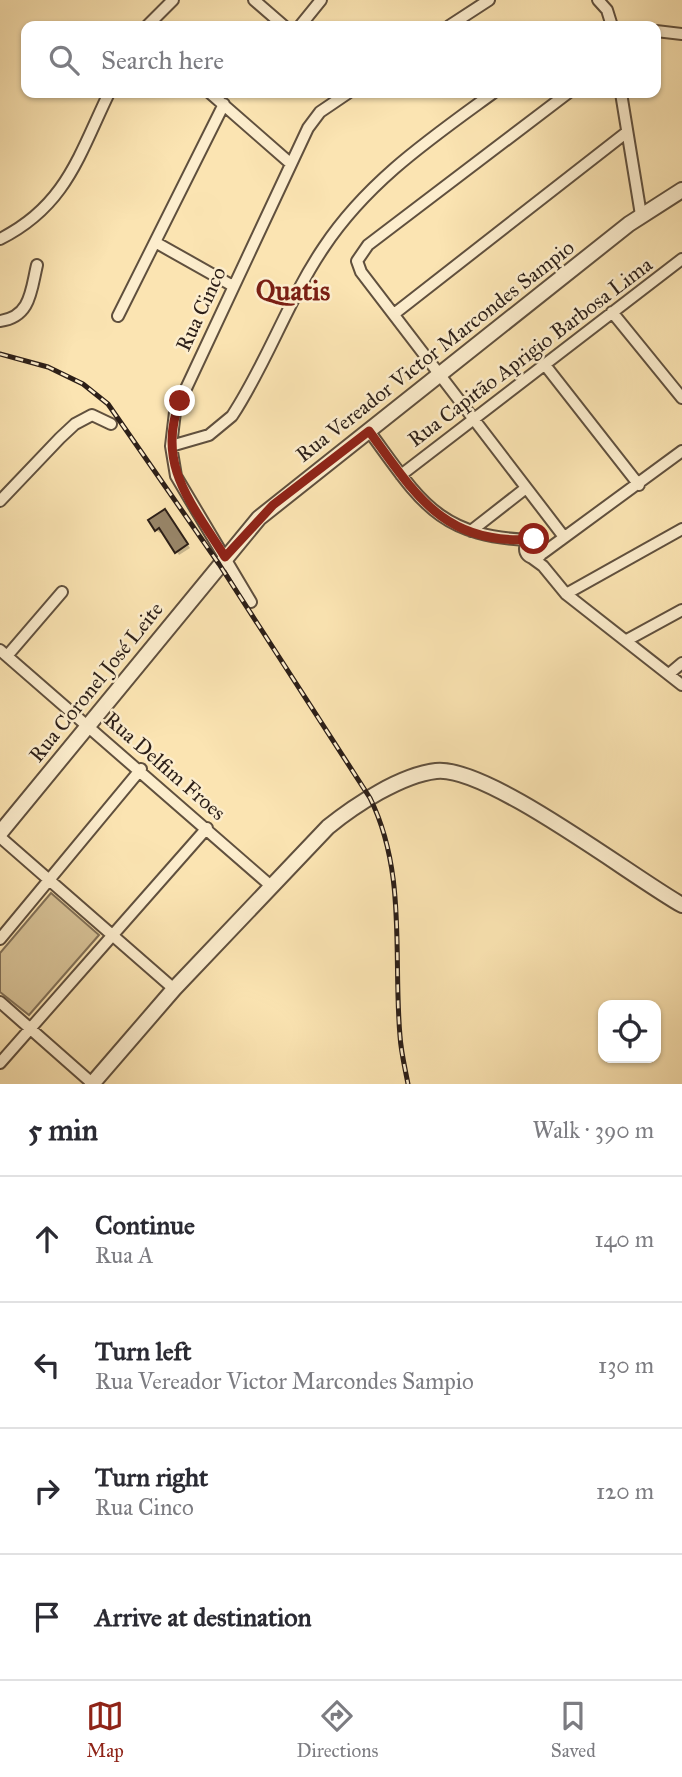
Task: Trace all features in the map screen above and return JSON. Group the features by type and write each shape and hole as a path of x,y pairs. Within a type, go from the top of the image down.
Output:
{"street":[{"path":"152,21 173,0"},
{"path":"254,0 278,21"},
{"path":"304,21 321,0"},
{"path":"457,21 489,0"},
{"path":"598,0 607,10 610,21"},
{"path":"661,32 682,34"},
{"path":"0,239 36,218 58,195 106,98"},
{"path":"216,98 290,163"},
{"name":"Rua Cinco","path":"251,602 181,486 172,463 172,423 290,163 316,116 341,98"},
{"path":"171,446 209,435 232,416 323,247 369,189 416,149 486,98"},
{"path":"561,98 361,251 357,261 361,272 442,375 562,539"},
{"path":"622,98 641,215"},
{"path":"118,316 224,104"},
{"path":"394,314 627,132"},
{"name":"Rua Vereador Victor Marcondes Sampio","path":"225,557 273,505 442,375 641,215 682,190"},
{"path":"155,242 233,286"},
{"name":"Rua Capitão Aprigio Barbosa Lima","path":"401,475 682,260"},
{"path":"0,321 16,318 24,311 37,265"},
{"path":"612,312 682,398"},
{"path":"545,365 639,485"},
{"path":"0,501 36,462 86,417 98,417 111,424"},
{"path":"369,431 401,475 434,513 471,531 510,541 537,557"},
{"path":"537,557 639,485 682,450"},
{"path":"0,484 11,489"},
{"path":"471,531 526,488"},
{"path":"566,594 682,529"},
{"path":"510,541 562,539"},
{"path":"535,540 526,544 566,594 682,685"},
{"path":"535,540 544,547 537,557"},
{"name":"Rua Coronel José Leite","path":"0,835 225,557"},
{"path":"4,653 62,592"},
{"path":"627,640 682,610"},
{"name":"Rua Delfim Froes","path":"4,653 141,769 271,886"},
{"path":"669,674 682,663"},
{"path":"0,939 141,769"},
{"path":"0,1002 93,1084 174,989 308,847 349,810 406,781 445,771 478,781 516,801 682,905"},
{"path":"0,1063 207,828"},
{"path":"0,835 47,881 174,989"}],"shaded area":[{"path":"51,893 99,935 29,1015 0,992 0,953"}],"building":[{"path":"165,509 188,544 175,553 159,528 155,531 148,520"}],"railway":[{"path":"0,354 48,367 83,384 108,404 219,564 370,798 382,826 394,885 400,1036 408,1084"}],"district":[{"name":"Quatis","path":"293,290"}],"route":[{"path":"180,401 172,423 172,463 181,486 225,557 246,530 273,505 369,431 419,500 434,513 471,531 510,541 534,539"}]}
